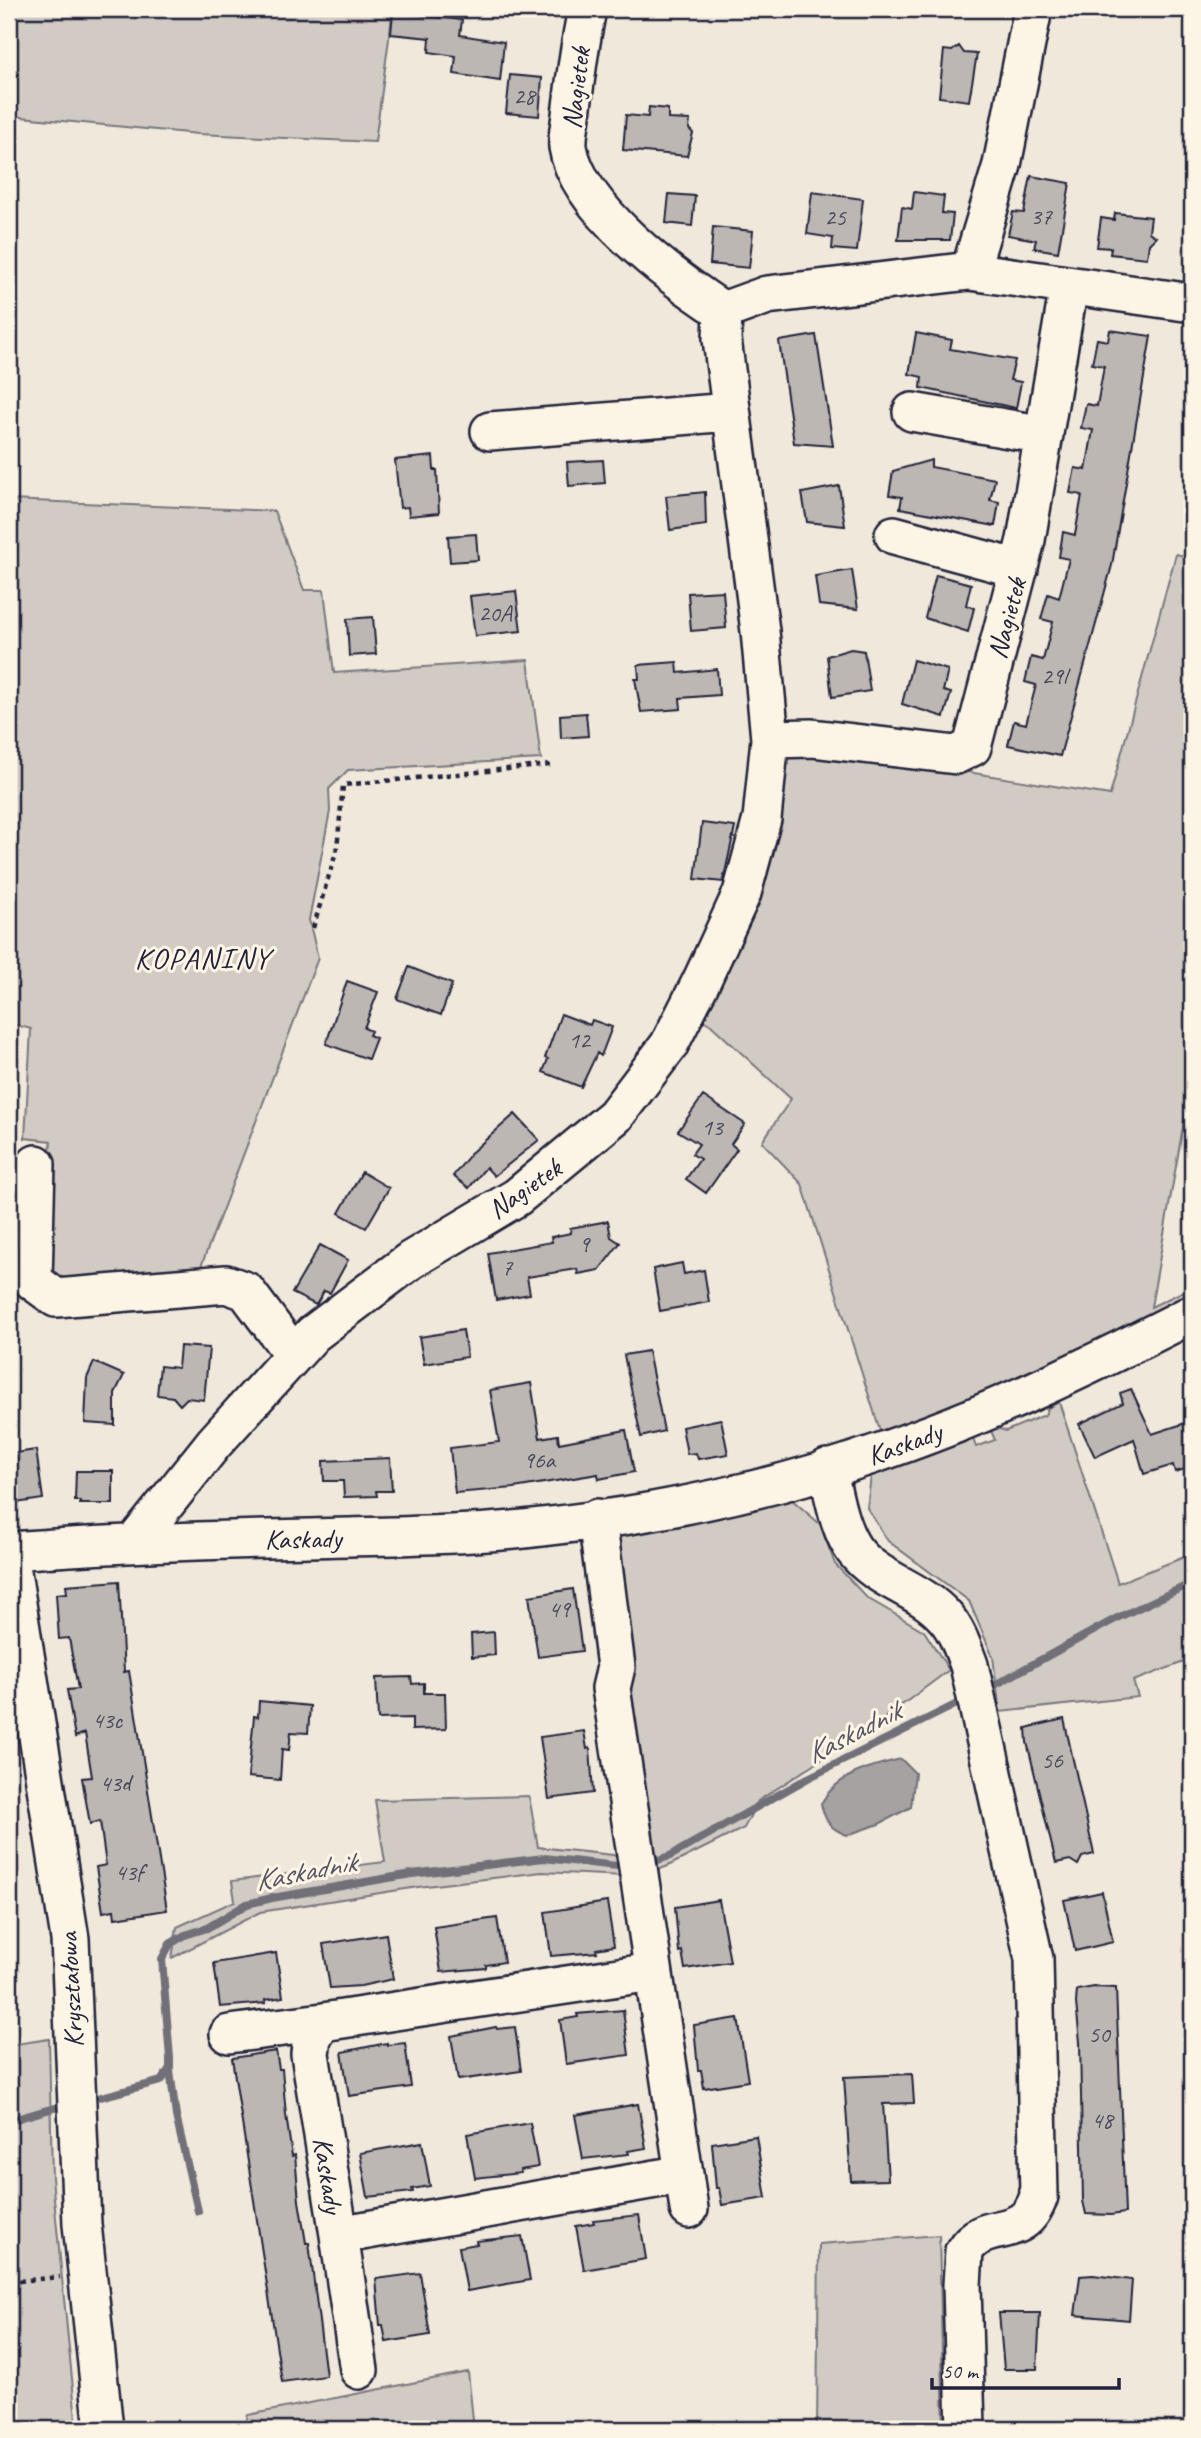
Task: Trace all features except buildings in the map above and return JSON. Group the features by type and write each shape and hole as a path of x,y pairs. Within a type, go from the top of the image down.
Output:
{"street":[{"name":"Nagietek","path":"135,1542 214,1443 313,1334 411,1260 517,1197 615,1116 669,1045 742,893 762,820 770,739 760,631 730,412 722,339 723,312 687,288 619,229 583,185 568,146 576,66 587,9"},
{"path":"971,271 1002,165 1033,9"},
{"path":"723,312 767,295 971,271 1192,303"},
{"name":"Nagietek","path":"770,739 813,738 956,755 972,747 1019,569 1069,286"},
{"path":"490,431 730,412"},
{"path":"912,412 1044,435"},
{"path":"894,535 1019,569"},
{"path":"36,1164 33,1281 57,1298 226,1284 246,1291 293,1354"},
{"name":"Kaskady","path":"9,1552 135,1542 417,1535 524,1529 765,1486 871,1456 973,1418 1056,1382 1192,1314"},
{"path":"827,1468 844,1531 854,1550 868,1565 927,1601 945,1616 965,1653 1034,1959 1040,2196 1030,2218 1022,2224 978,2237 964,2252 961,2285 966,2429"},
{"path":"597,1518 616,1667 611,1688 689,2209"},
{"name":"Kryształowa","path":"9,1552 70,1939 82,2224 104,2429"},
{"path":"229,2034 652,1972"},
{"name":"Kaskady","path":"323,2022 312,2038 310,2054 339,2235 684,2174"},
{"path":"339,2235 359,2371"}],"path":[{"path":"313,928 337,849 343,785 550,765"},
{"path":"9,2282 71,2276"}],"shaded area":[{"path":"9,9 393,9 375,142 198,134 11,116"},
{"path":"9,500 274,511 304,590 324,590 334,673 528,660 541,759 348,770 329,789 330,811 309,920 318,958 200,1269 63,1289 41,1270 51,1141 25,1138 31,1029 9,1023"},
{"path":"1176,554 1192,558 1192,1076 1151,1307 1192,1287 1192,1299 1082,1355 882,1437 802,1184 762,1142 791,1099 710,1024 701,1019 784,757 814,751 894,760 1110,795"},
{"path":"1059,1402 1118,1583 1192,1554 1192,1659 1133,1681 1138,1697 1000,1712 993,1657 969,1601 888,1541 867,1508 871,1476 973,1439 976,1447 995,1440 991,1431 996,1428 1006,1431 1045,1415 1048,1408"},
{"path":"790,1498 820,1524 835,1564 867,1598 924,1631 949,1670 883,1719 758,1801 744,1828 666,1867 648,1872 608,1535 698,1521"},
{"path":"901,1759 915,1773 911,1807 879,1824 847,1835 829,1824 821,1804 835,1786 855,1773"},
{"path":"529,1796 538,1847 622,1856 624,1876 542,1872 418,1887 260,1912 172,1958 177,1927 235,1901 232,1881 385,1862 375,1800"},
{"path":"49,2039 52,2178 77,2429 9,2429 9,2045"},
{"path":"939,2235 944,2429 817,2429 819,2244"},
{"path":"468,2372 474,2429 244,2429 248,2415"}],"waterway":[{"name":"Kaskadnik","path":"993,1686 1117,1618 1192,1583"},
{"name":"Kaskadnik","path":"655,1861 670,1856 808,1778 959,1703"},
{"name":"Kaskadnik","path":"101,2097 161,2081 170,2068 162,1959 170,1944 185,1935 207,1928 247,1904 412,1874 544,1858 617,1866"},
{"path":"170,2070 176,2116 198,2211"},
{"name":"Kaskadnik","path":"9,2121 54,2108"},
{"path":"9,2414 20,2429"}],"district":[{"name":"KOPANINY","path":"203,958"}]}
